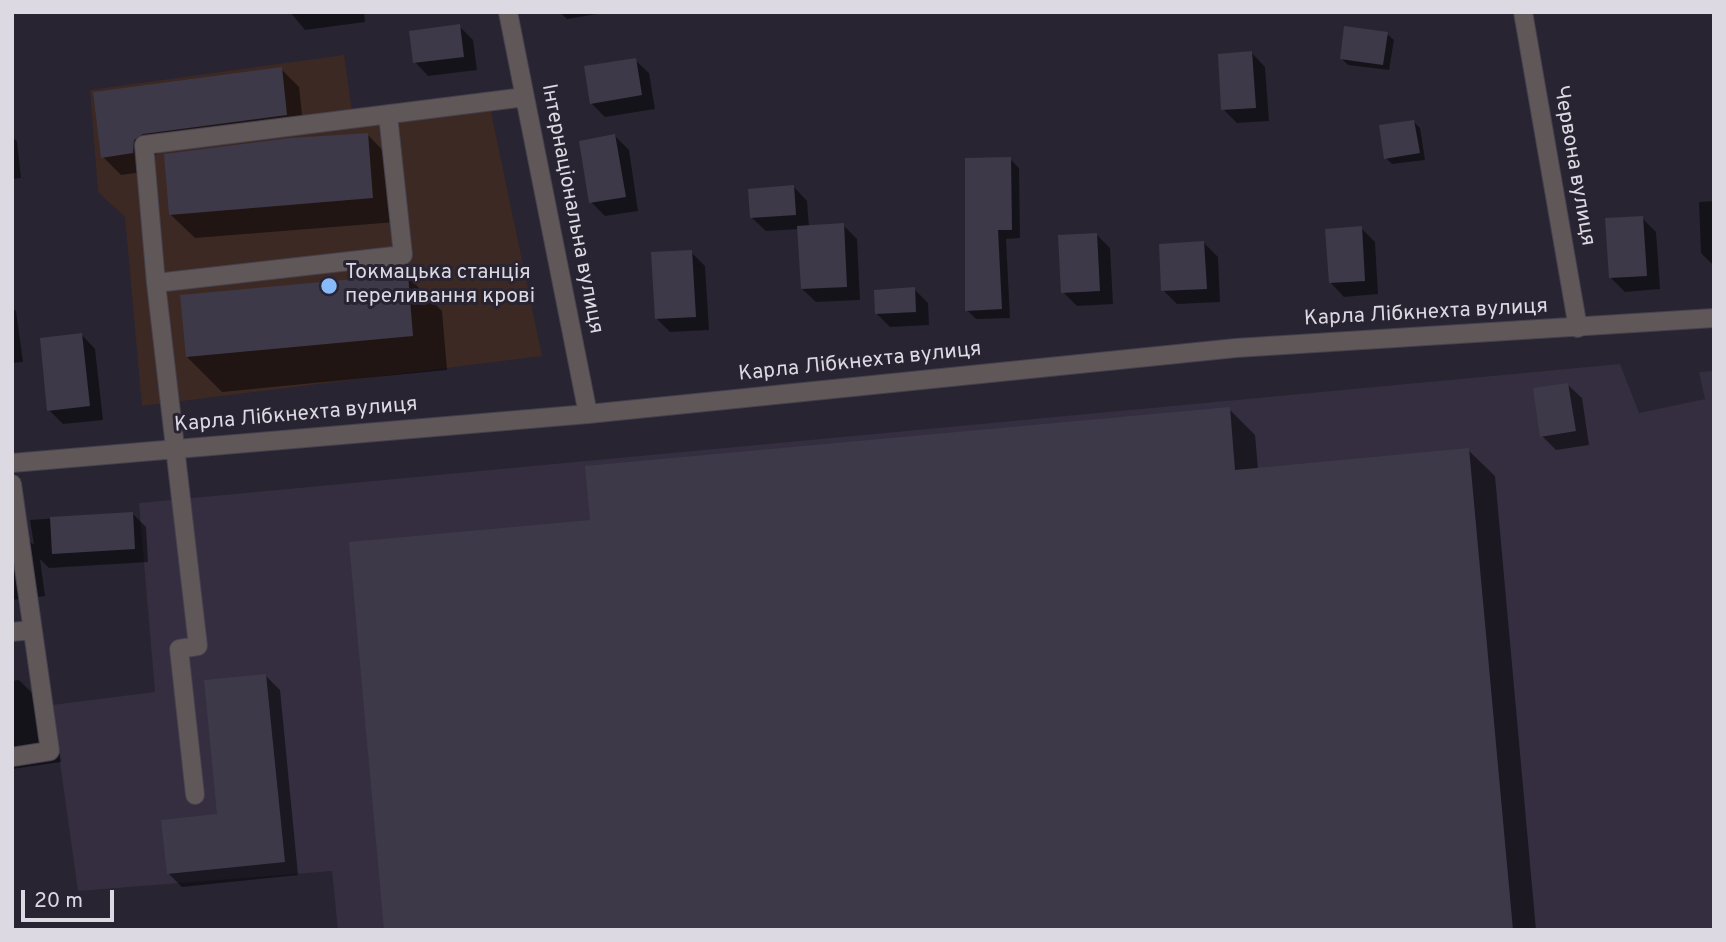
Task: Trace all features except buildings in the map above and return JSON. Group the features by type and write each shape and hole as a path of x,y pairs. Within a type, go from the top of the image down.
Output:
{"street":[{"name":"Інтернаціональна вулиця","path":"508,12 588,414"},
{"name":"Червона вулиця","path":"1522,12 1578,328"},
{"path":"195,795 179,649 198,646 156,283 145,145 526,97"},
{"path":"156,283 403,255 388,115"},
{"name":"Карла Лібкнехта вулиця","path":"12,463 588,414 1236,348 1714,318"},
{"path":"12,484 50,751 12,757"},
{"path":"12,632 31,629"}],"shaded area":[{"name":"Токмацька станція переливання крові","path":"344,55 352,112 487,93 542,356 142,406 125,217 98,192 90,90"},
{"path":"1620,364 1639,413 1705,399 1699,372 1714,371 1714,930 338,930 332,871 78,891 52,705 155,692 139,503"}],"place":[{"name":"Токмацька станція переливання крові","path":"329,286"}]}
